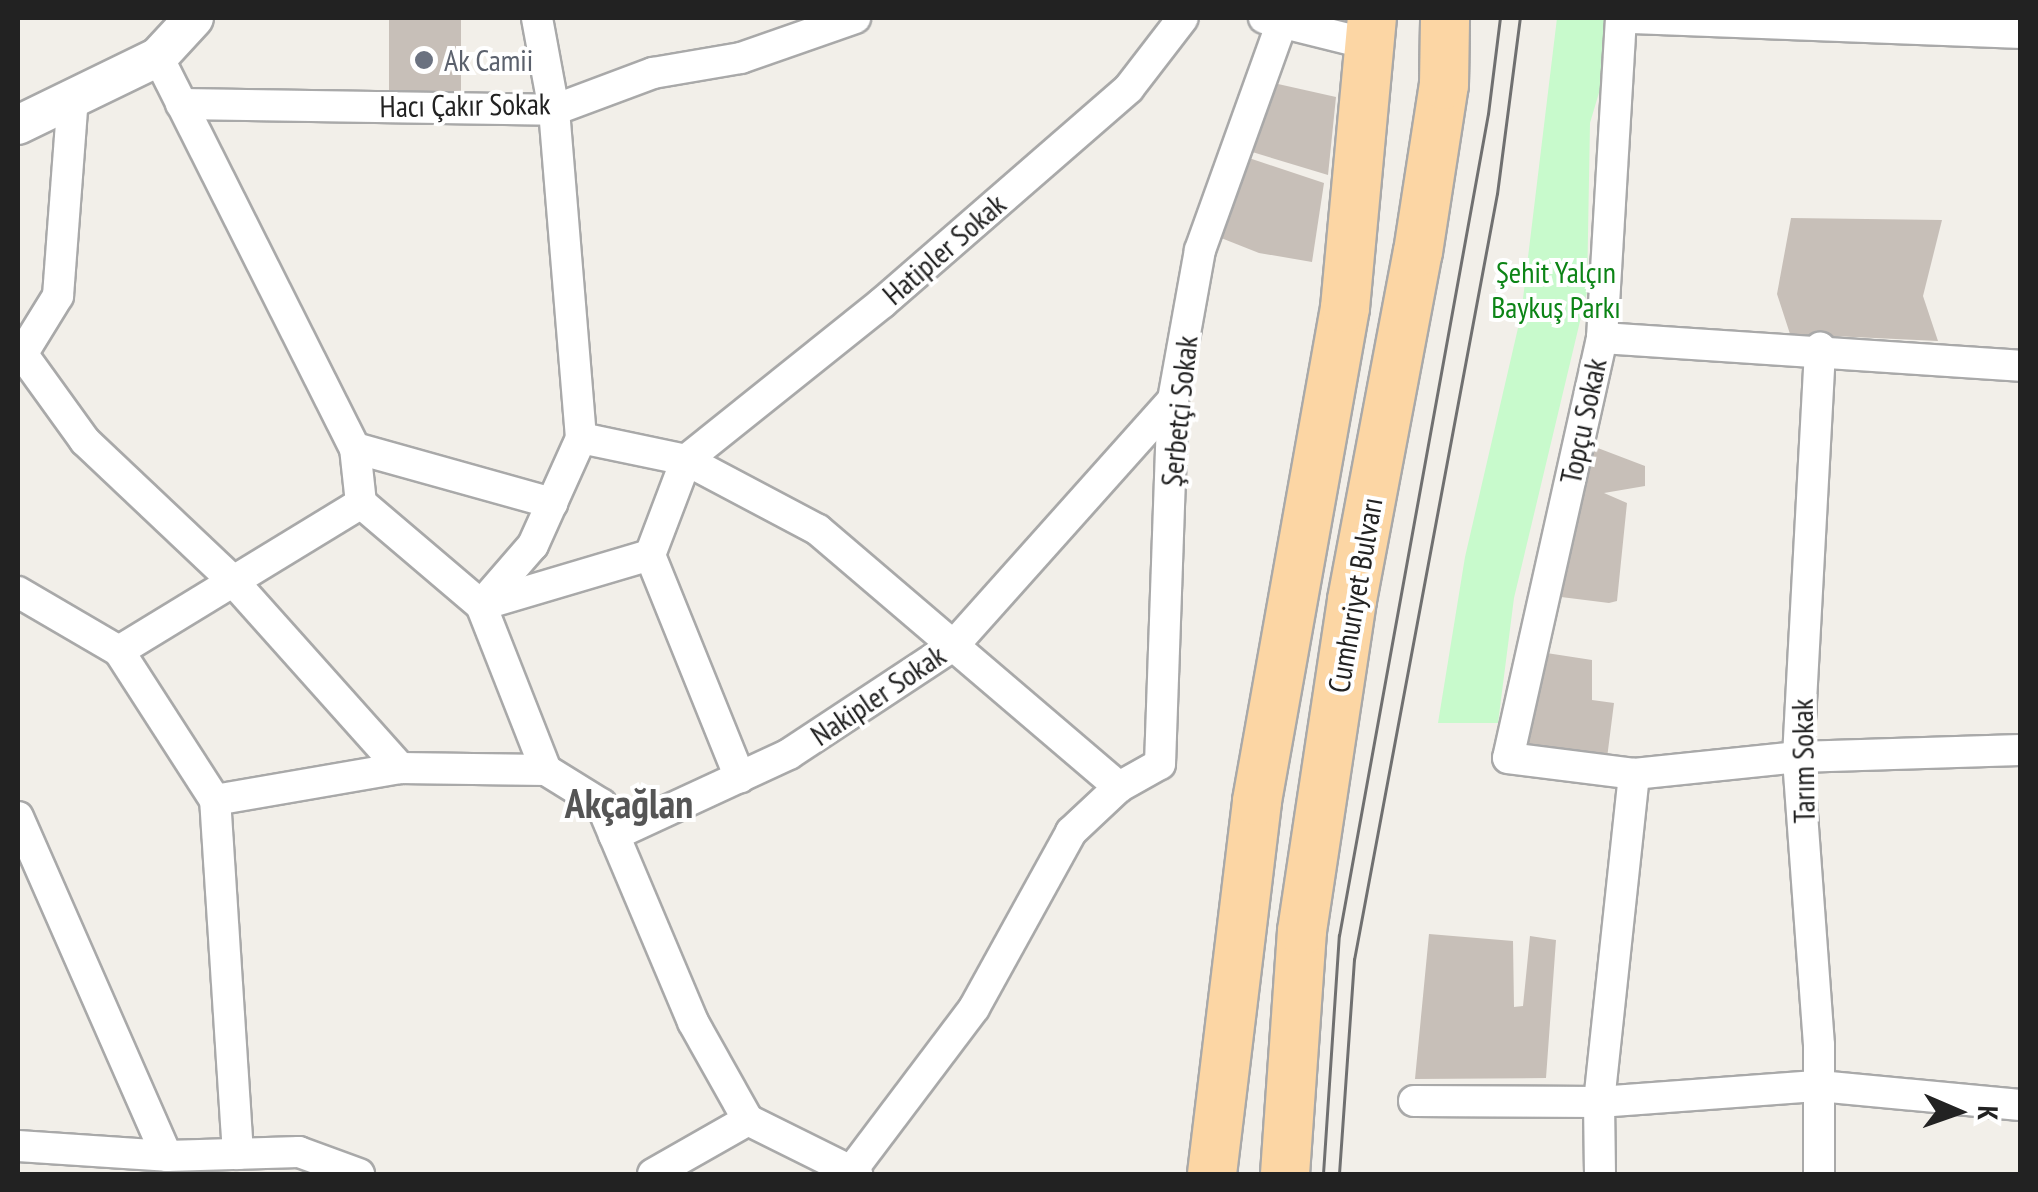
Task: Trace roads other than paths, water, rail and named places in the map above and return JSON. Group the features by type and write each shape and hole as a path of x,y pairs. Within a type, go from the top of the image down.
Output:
{"main road":[{"name":"Cumhuriyet Bulvarı","path":"1285,1174 1302,931 1352,600 1421,234 1444,86 1445,18"},
{"name":"Cumhuriyet Bulvarı","path":"1212,1174 1257,800 1345,308 1372,32"}],"street":[{"path":"18,125 158,57 194,18"},
{"path":"482,605 533,546 581,438 554,110 537,18"},
{"name":"Hacı Çakır Sokak","path":"182,104 554,110 652,73 740,58 855,18"},
{"name":"Hatipler Sokak","path":"686,460 882,303 1129,88 1182,18"},
{"path":"1621,18 2020,33"},
{"name":"Topçu Sokak","path":"1621,18 1602,338 1508,758 1634,774"},
{"path":"1272,22 1372,32"},
{"name":"Şerbetçi Sokak","path":"1120,787 1160,764 1173,400 1200,250 1272,22"},
{"path":"158,57 355,448 361,503 482,605 546,770"},
{"path":"73,98 58,296 21,349 85,441 234,581 400,768"},
{"path":"1602,338 1820,348 2020,366"},
{"name":"Tarım Sokak","path":"1819,1174 1819,1086 1798,758 1820,348"},
{"name":"Nakipler Sokak","path":"614,835 789,754 953,646 1173,400"},
{"path":"214,800 400,768 546,770 601,804 693,1022 748,1120 854,1174 974,1008 1071,832 1120,787 818,530 686,460 581,438"},
{"path":"355,448 552,503"},
{"path":"686,460 650,556 740,778"},
{"path":"119,651 361,503"},
{"path":"482,605 650,556"},
{"path":"18,592 119,651 214,800 238,1154"},
{"path":"1600,1174 1599,1102 1634,774 1798,758 2020,750"},
{"path":"18,817 167,1156"},
{"path":"1414,1101 1599,1102 1819,1086 2020,1106"},
{"path":"654,1174 748,1120"},
{"path":"18,1146 167,1156 298,1152 359,1174"}],"tram line":[{"path":"1323,1174 1339,936 1488,114 1500,18"},
{"path":"1339,1174 1354,960 1497,194 1520,18"}],"place":[{"name":"Ak Camii","path":"424,60"}],"district":[{"name":"Akçağlan","path":"629,803"}],"park label":[{"name":"Şehit Yalçın Baykuş Parkı","path":"1556,289"}]}
